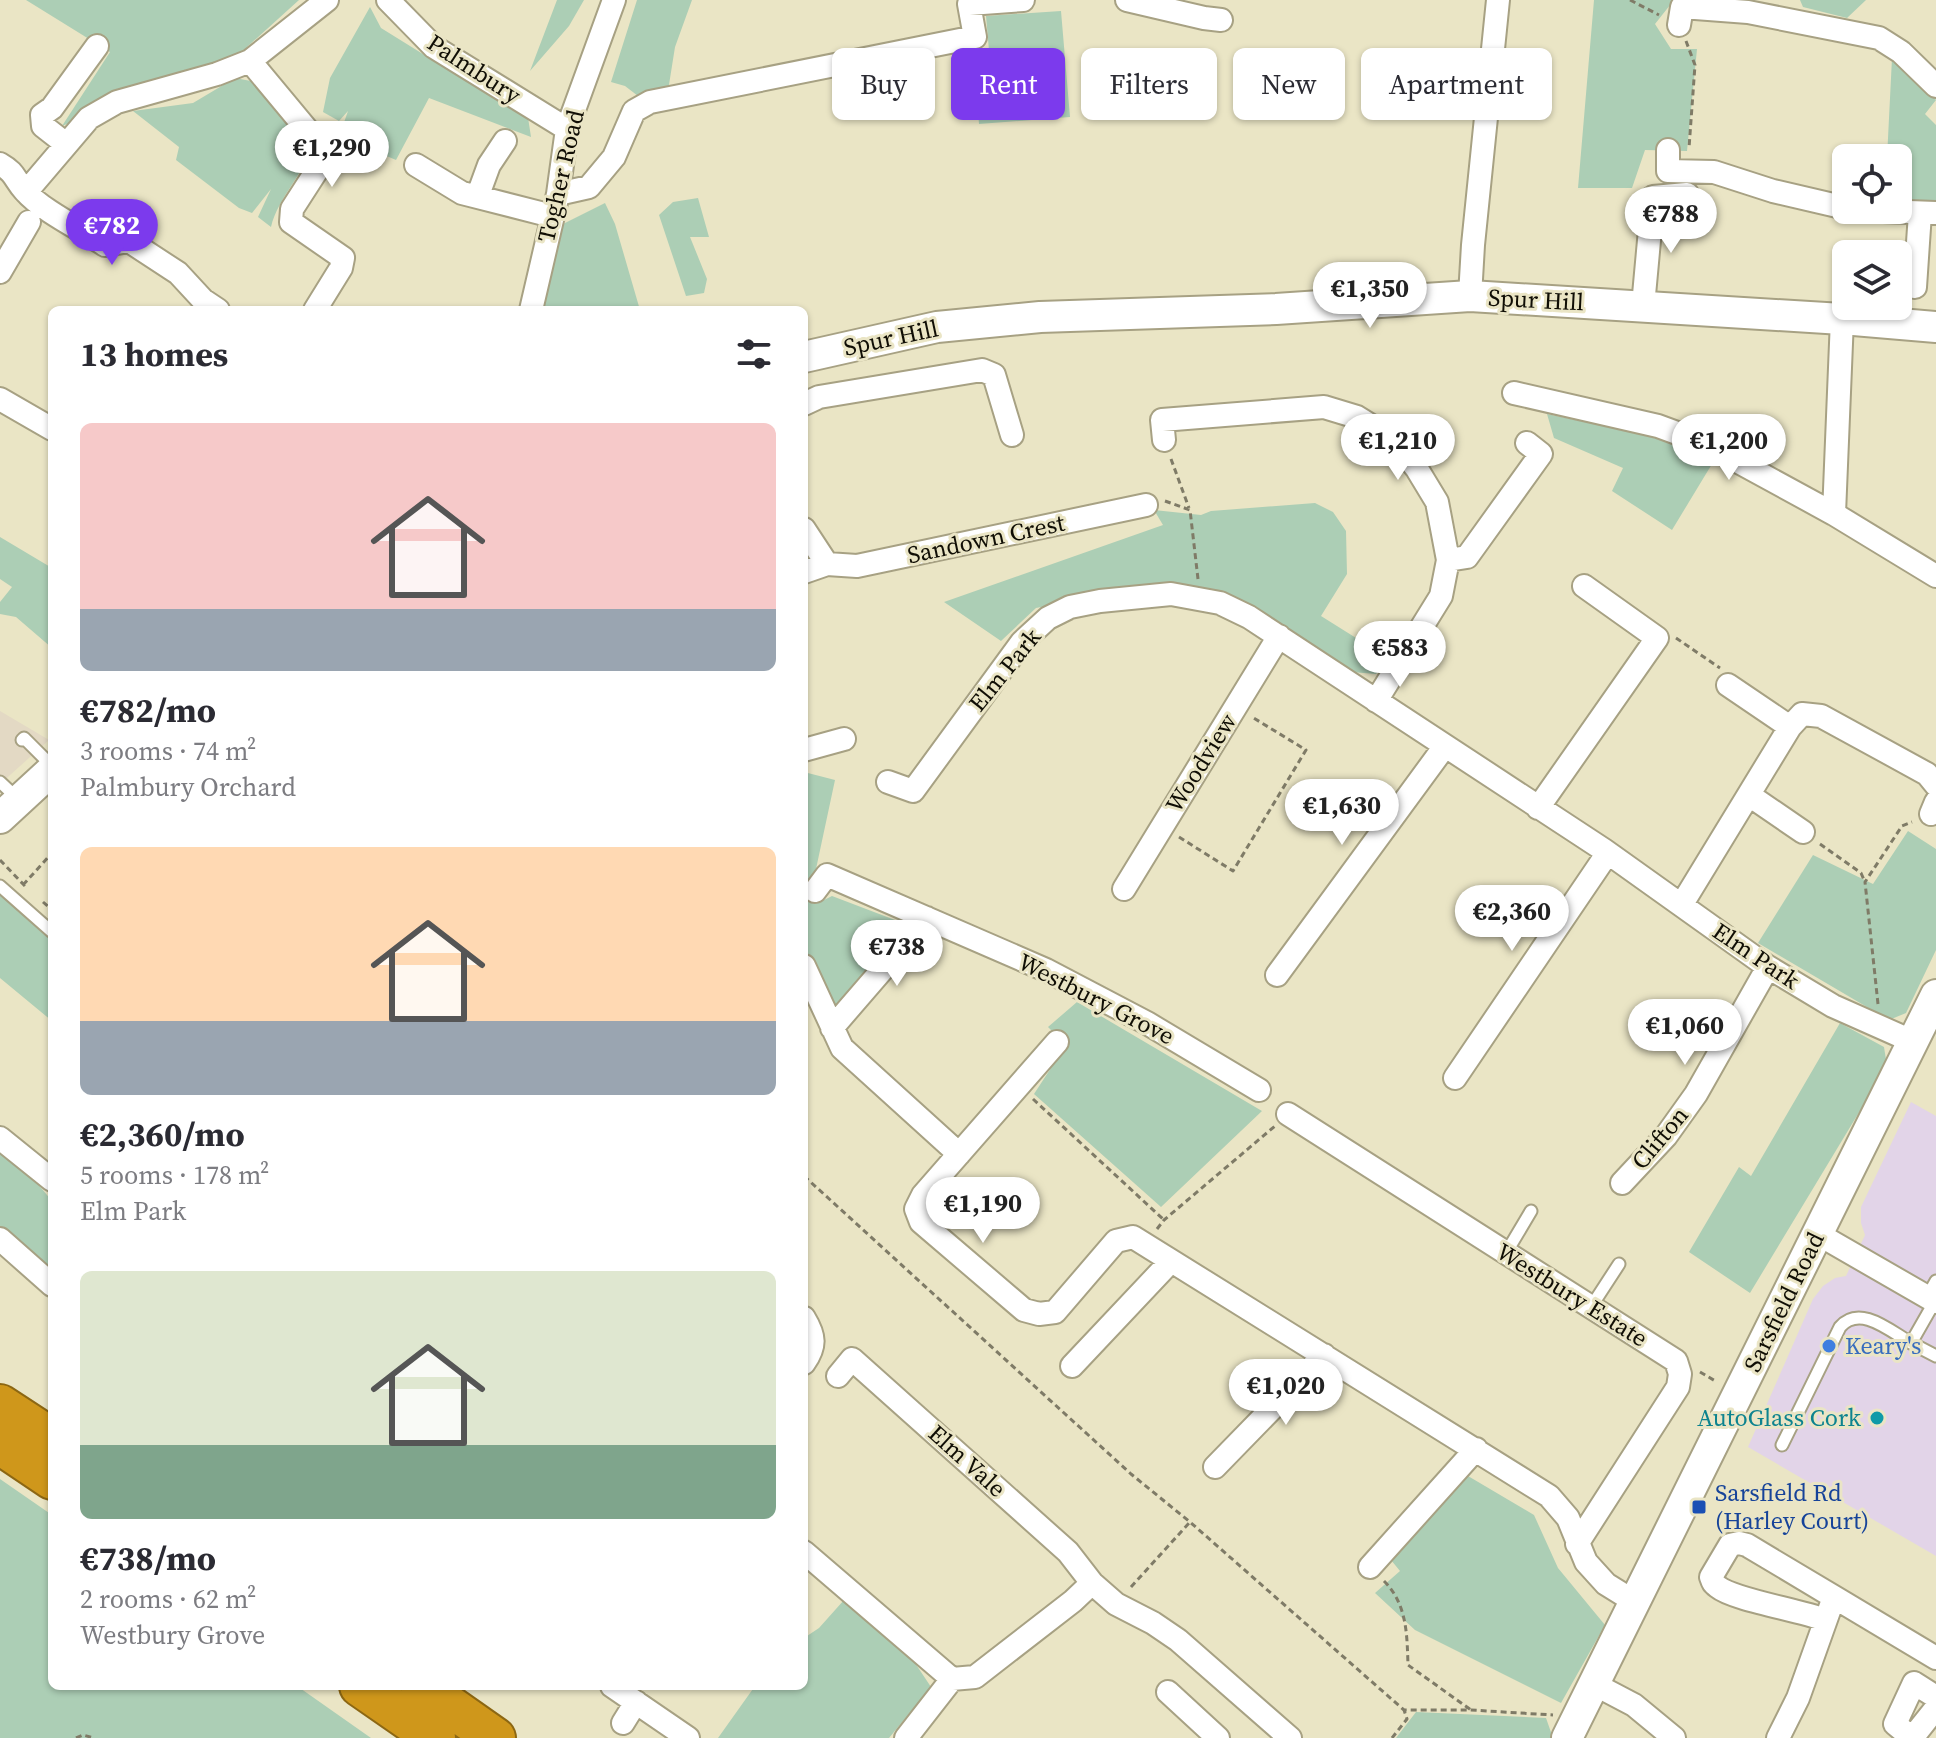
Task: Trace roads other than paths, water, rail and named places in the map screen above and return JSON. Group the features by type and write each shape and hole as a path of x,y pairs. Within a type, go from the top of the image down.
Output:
{"highway":[{"path":"0,1405 48,1436"},
{"path":"0,1444 48,1476"},
{"path":"354,1690 414,1738"},
{"path":"366,1690 435,1738"},
{"path":"427,1690 495,1738"}],"street":[{"path":"26,192 89,118 117,102 217,74 250,61 327,0"},
{"name":"Palmbury","path":"388,0 434,47 567,129"},
{"name":"Togher Road","path":"532,306 558,194 567,129 614,0"},
{"path":"558,194 589,187 614,157 634,111 650,102 975,37 969,4 1023,0"},
{"path":"1127,0 1221,20"},
{"path":"1470,296 1498,0"},
{"path":"1679,25 1682,7 1782,9 1879,38 1901,52 1936,86"},
{"path":"66,144 43,126 42,115 52,108 97,46"},
{"path":"250,61 309,132 320,150 321,164 292,209 291,222 343,258 341,268 317,306"},
{"path":"478,195 489,165 505,141"},
{"path":"1668,150 1668,171 1687,182"},
{"path":"0,164 14,172 26,192 105,245 129,241 178,273 212,306"},
{"path":"416,165 462,193 552,216"},
{"path":"1643,306 1653,197 1714,172 1773,191 1832,205"},
{"path":"1915,287 1928,213"},
{"path":"0,272 29,222"},
{"name":"Spur Hill","path":"808,356 937,327 1040,317 1276,309 1470,296 1832,318"},
{"path":"1834,514 1842,320"},
{"name":"Spur Hill","path":"1854,320 1936,327"},
{"path":"808,402 819,397 982,370 994,375 1012,435"},
{"path":"1514,393 1590,409 1681,434 1724,452 1936,576"},
{"path":"0,399 48,427"},
{"path":"1164,440 1162,420 1324,407 1357,417 1394,440 1437,502 1448,560 1441,596 1376,701"},
{"path":"1448,560 1467,557 1541,454 1527,443"},
{"name":"Sandown Crest","path":"808,571 827,564 857,566 1146,505"},
{"path":"808,535 827,564"},
{"path":"1538,808 1657,638 1584,586"},
{"name":"Elm Park","path":"888,782 913,791 1022,642 1048,618 1070,607 1135,596 1171,594 1220,603 1279,636 1445,746 1682,904 1768,967 1833,1006 1914,1042"},
{"name":"Woodview","path":"1124,889 1279,636"},
{"path":"1728,685 1790,727"},
{"path":"1682,904 1790,727 1802,714 1821,716 1927,774 1936,785"},
{"path":"808,749 844,739"},
{"path":"1277,975 1445,746"},
{"path":"6,800 48,771"},
{"path":"1749,795 1803,832"},
{"path":"1455,1078 1607,854"},
{"name":"Westbury Grove","path":"815,891 827,875 927,918 1058,977 1147,1023 1259,1090"},
{"path":"832,1028 927,918"},
{"name":"Clifton","path":"1622,1183 1666,1136 1696,1094 1768,967"},
{"path":"808,975 842,1048 959,1154"},
{"name":"Sarsfield Road","path":"1571,1731 1936,995"},
{"path":"1057,1042 923,1195 916,1209 921,1222 1024,1310 1039,1314 1055,1312 1116,1241 1133,1237 1549,1496 1568,1518 1586,1562 1606,1584 1635,1602"},
{"name":"Westbury Estate","path":"1288,1114 1676,1361 1680,1374 1678,1387 1577,1544"},
{"path":"0,1138 48,1176"},
{"path":"1818,1234 1933,1295"},
{"path":"0,1239 48,1281"},
{"path":"1072,1366 1171,1261"},
{"path":"808,1326 814,1337 808,1357"},
{"path":"1215,1467 1324,1355"},
{"name":"Elm Vale","path":"838,1376 852,1359 1068,1552 1092,1583 1116,1604 1178,1640 1290,1738"},
{"path":"1370,1567 1476,1449"},
{"path":"1825,1620 1729,1593 1715,1585 1711,1577 1730,1545 1747,1545 1936,1658"},
{"path":"808,1555 952,1679 975,1677 1092,1583"},
{"path":"1778,1738 1798,1698 1834,1597"},
{"path":"906,1738 952,1679"},
{"path":"1936,1697 1914,1683 1895,1724 1912,1738 1936,1708"},
{"path":"1594,1684 1634,1705 1674,1738"},
{"path":"618,1690 688,1738"},
{"path":"1168,1692 1195,1730 1218,1738"},
{"path":"623,1723 636,1702"}],"lane":[{"path":"22,740 24,738 48,764"},
{"path":"0,886 48,928"},
{"path":"1506,1253 1531,1211"},
{"path":"1591,1307 1619,1264"},
{"path":"1911,1343 1933,1295"},
{"path":"1782,1445 1846,1320 1864,1317 1936,1356"}],"place":[{"name":"Keary's","path":"1829,1346"},
{"name":"AutoGlass Cork","path":"1877,1418"},
{"name":"Sarsfield Rd (Harley Court)","path":"1699,1507"}]}
